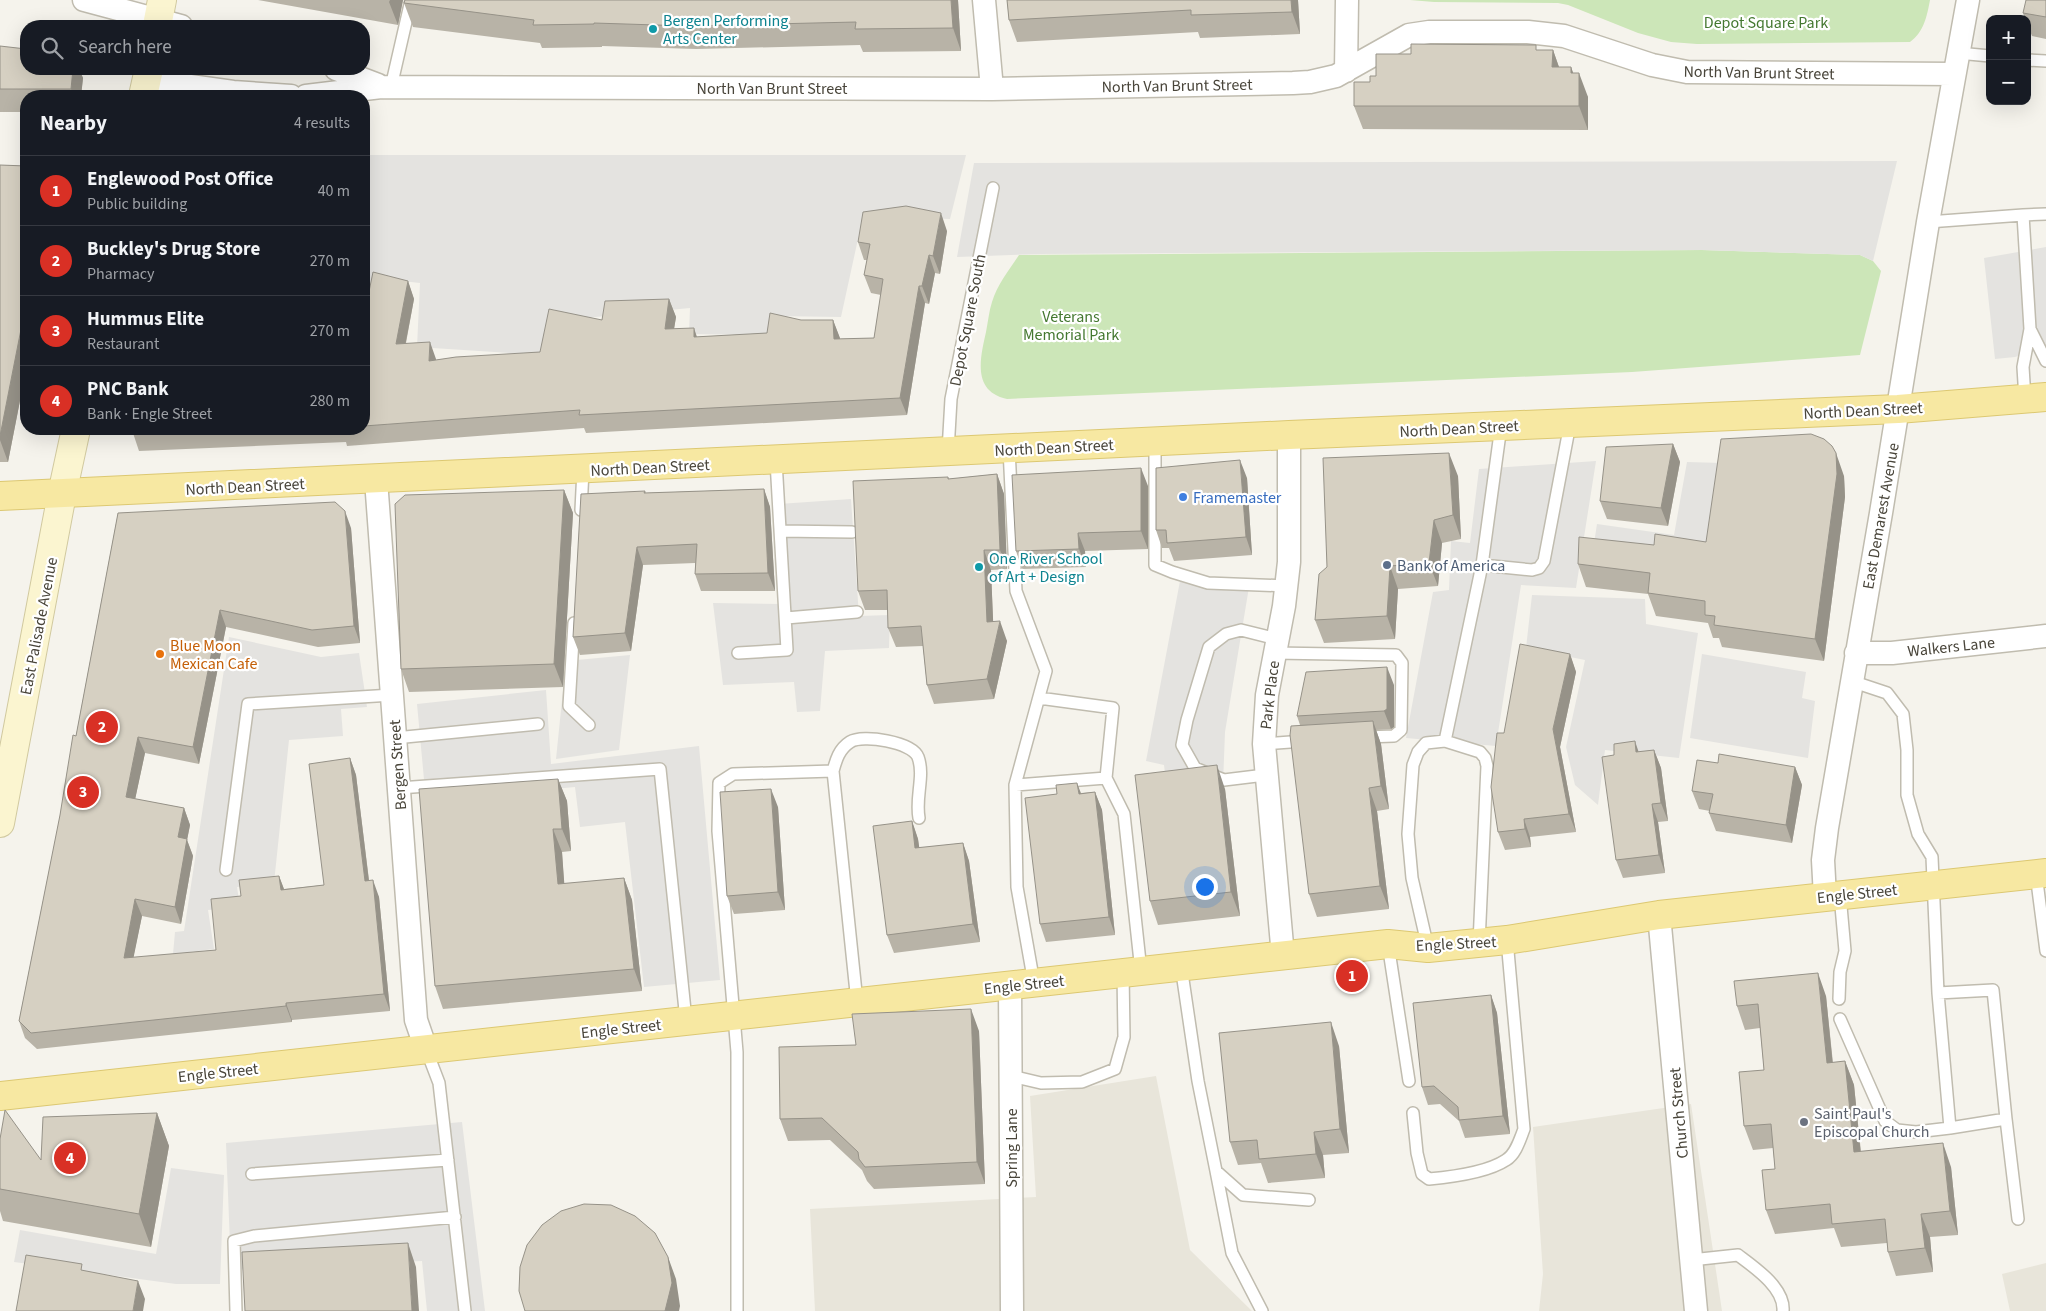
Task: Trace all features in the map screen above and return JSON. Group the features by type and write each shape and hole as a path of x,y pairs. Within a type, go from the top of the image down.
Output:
{"main road":[{"name":"North Dean Street","path":"0,496 948,453 1289,435 1898,409 2036,398"},
{"name":"East Palisade Avenue","path":"0,823 75,435"},
{"name":"Engle Street","path":"0,1096 1388,944 1428,948 1507,940 1659,914 2041,873"}],"street":[{"path":"84,0 165,18"},
{"path":"984,0 992,89"},
{"path":"1346,71 1347,0"},
{"name":"East Demarest Avenue","path":"1833,896 1824,846 1928,222 1968,0"},
{"name":"North Van Brunt Street","path":"359,90 386,87 992,89 1293,83 1323,79 1346,71 1404,38 1418,33 1528,32 1564,36 1652,66 1687,72 1956,64"},
{"name":"North Van Brunt Street","path":"353,75 386,87"},
{"path":"146,82 216,90"},
{"name":"Park Place","path":"1282,956 1265,775 1264,744 1266,695 1287,586 1290,541 1289,435"},
{"name":"Bergen Street","path":"376,480 416,1020 426,1049"},
{"name":"Walkers Lane","path":"1856,653 1892,653 2046,636"},
{"name":"Church Street","path":"1659,914 1696,1311"},
{"name":"Spring Lane","path":"1012,1311 1011,1076 1022,984"}],"lane":[{"path":"386,87 411,0"},
{"path":"1956,64 1986,57"},
{"path":"2031,60 2046,61"},
{"name":"Depot Square South","path":"948,453 951,399 993,188"},
{"path":"1928,222 2046,214"},
{"path":"2023,215 2030,329 2023,367 2036,398"},
{"path":"2030,329 2046,362"},
{"path":"1482,565 1532,570 1539,568 1544,561 1570,423"},
{"path":"1445,741 1482,565 1501,426"},
{"path":"1155,442 1155,565 1208,583 1287,586"},
{"path":"1009,449 1016,591 1046,671 1015,785 1017,887 1022,984"},
{"path":"738,653 787,650 776,461"},
{"path":"580,519 583,470"},
{"path":"780,531 852,532"},
{"path":"575,608 569,706 589,725"},
{"path":"786,618 857,612"},
{"path":"1265,775 1224,780 1195,768 1182,745 1187,720 1209,647 1226,634 1241,630 1275,646 1396,655 1400,658 1402,663 1401,730 1394,736 1357,738"},
{"path":"1851,681 1888,693 1903,714 1907,750 1907,795 1918,834 1932,857 1938,994 1950,1128"},
{"path":"226,870 248,704 392,695"},
{"path":"1011,1076 1041,1083 1082,1082 1115,1069 1124,1037 1132,972 1124,814 1106,778 1113,708 1039,698"},
{"path":"395,738 538,724"},
{"path":"856,1002 833,771 838,754 851,741 871,738 904,745 917,755 921,772 916,805 919,818"},
{"path":"1264,744 1320,740"},
{"path":"1428,948 1412,878 1408,834 1413,765 1418,752 1426,743 1445,741 1480,752 1485,758 1487,766 1479,943"},
{"path":"399,788 660,770 686,1020"},
{"path":"737,1311 738,1052 718,831 719,782 733,774 833,771"},
{"path":"1015,785 1106,778"},
{"path":"2041,873 2046,952"},
{"path":"1833,896 1845,951 1840,972 1839,999"},
{"path":"1413,1113 1422,1174 1429,1179 1486,1168 1507,1160 1518,1146 1524,1129 1507,940"},
{"path":"1388,944 1409,1081"},
{"path":"1181,966 1198,1081 1232,1253 1262,1311"},
{"path":"1938,994 1993,990 2018,1219"},
{"path":"1840,1019 1885,1121 1897,1130 1916,1132 2006,1118"},
{"path":"426,1049 439,1083 465,1311"},
{"path":"252,1174 448,1160"},
{"path":"1216,1172 1243,1194 1310,1200"},
{"path":"236,1311 234,1241 254,1236 454,1217"},
{"path":"1691,1260 1738,1255 1767,1278 1784,1303 1783,1311"}],"shaded area":[{"path":"370,155 966,155 950,219 863,216 841,317 774,316 768,335 689,334 690,308 585,318 552,309 540,355 417,347 420,283 375,278 370,295"},
{"path":"1897,161 1873,261 1860,255 1702,250 1040,254 957,257 974,163"},
{"path":"2046,247 2046,347 2015,357 1995,359 1984,258"},
{"path":"1596,461 1576,588 1521,585 1496,746 1406,738 1433,592 1449,590 1451,541 1470,543 1479,469"},
{"path":"1687,462 1722,463 1708,556 1593,550 1597,524 1674,535"},
{"path":"851,499 859,616 890,615 889,648 825,651 820,711 797,712 794,682 723,685 713,603 782,604 779,504"},
{"path":"1180,581 1250,581 1225,732 1223,784 1167,790 1164,765 1146,761"},
{"path":"1532,595 1645,599 1646,624 1698,633 1679,758 1605,750 1598,805 1575,785 1566,747 1585,660 1526,648"},
{"path":"229,637 321,657 359,653 367,707 341,709 343,736 289,740 274,883 237,887 240,907 208,910 214,949 173,954 175,932 184,931"},
{"path":"1702,654 1806,672 1802,698 1815,701 1808,758 1690,738"},
{"path":"630,655 619,750 556,759 566,661"},
{"path":"546,690 551,764 699,746 720,980 644,987 625,822 580,827 575,787 426,801 417,704"},
{"path":"1156,1076 1190,1250 1252,1311 815,1311 810,1209 1036,1197 1030,1096"},
{"path":"1691,1104 1722,1311 1539,1311 1543,1274 1533,1127"},
{"path":"462,1122 485,1311 427,1311 422,1261 231,1270 226,1143"},
{"path":"171,1168 224,1175 220,1284 176,1284 14,1262 20,1230 156,1254"},
{"path":"2046,1263 2046,1311 2010,1311 2002,1274"}],"green space":[{"name":"Depot Square Park","path":"1410,0 1930,0 1922,29 1910,42 1697,44 1671,42 1638,33 1568,5 1558,3 1434,2"},
{"name":"Veterans Memorial Park","path":"1702,250 1860,255 1873,261 1881,271 1860,355 1632,372 1007,399 996,395 988,389 981,373 982,353 992,302 1000,284 1019,255"}],"building":[{"path":"405,0 951,0 953,28 855,29 856,22 688,26 594,23 533,25 534,20 404,3"},
{"path":"1007,0 1291,0 1292,12 1191,15 1191,10 1009,20"},
{"path":"2026,0 2046,0 2046,17 2023,13"},
{"path":"1411,44 1536,45 1536,50 1553,50 1552,67 1571,67 1571,73 1579,73 1579,106 1354,106 1354,82 1370,82 1370,76 1376,76 1376,54 1411,54"},
{"path":"0,46 20,48 20,75 72,75 71,89 0,89"},
{"path":"0,165 20,166 20,334 0,436"},
{"path":"906,206 941,213 933,256 929,255 922,286 919,286 900,398 579,415 580,410 370,426 370,287 373,272 408,281 396,344 430,342 429,361 456,357 540,352 549,309 602,320 605,301 669,299 665,329 694,328 694,337 767,333 770,313 801,320 833,320 834,339 874,338 883,279 864,275 870,244 858,242 863,212"},
{"path":"1811,434 1824,439 1832,446 1836,453 1837,474 1815,639 1714,625 1715,616 1705,615 1705,601 1648,593 1650,573 1578,564 1579,537 1654,545 1655,534 1706,542 1721,439"},
{"path":"1673,444 1661,508 1600,501 1606,447"},
{"name":"Bank of America","path":"1449,453 1453,515 1434,520 1429,563 1390,566 1387,616 1315,620 1319,574 1327,567 1323,458"},
{"path":"1240,460 1246,537 1167,543 1166,530 1156,530 1156,468"},
{"path":"1141,468 1141,531 1078,533 1079,549 1016,551 1012,475"},
{"path":"997,474 1000,550 984,550 987,622 1000,621 987,679 927,685 921,626 888,628 887,590 858,591 853,481 948,477 948,479"},
{"path":"764,489 768,573 695,574 697,544 637,547 625,633 573,637 581,494"},
{"path":"564,490 554,664 401,669 395,504 405,495"},
{"path":"335,502 345,511 354,626 312,630 220,610 193,747 138,737 126,797 184,808 178,837 187,839 175,907 135,899 124,958 216,950 211,899 241,896 239,880 279,876 281,890 324,885 309,764 350,758 365,881 373,880 384,994 286,1003 286,1006 31,1033 19,1021 60,815 73,735 76,736 118,513"},
{"path":"1520,644 1570,654 1553,729 1569,814 1524,819 1525,829 1498,832 1491,787 1497,733 1504,733"},
{"path":"1387,667 1387,709 1384,711 1297,716 1306,672"},
{"path":"1373,721 1381,786 1369,788 1380,886 1309,894 1290,735 1291,726"},
{"path":"1635,741 1636,752 1654,750 1661,803 1652,804 1659,855 1616,860 1602,757 1614,755 1614,744"},
{"path":"1719,754 1795,767 1786,825 1709,813 1713,794 1692,791 1697,760 1718,763"},
{"path":"1217,765 1231,892 1150,901 1135,775"},
{"path":"558,779 562,829 553,829 558,884 624,878 634,969 435,986 419,789"},
{"path":"1077,783 1079,794 1095,792 1109,917 1040,924 1025,798 1057,794 1056,785"},
{"path":"771,789 778,892 727,896 720,792"},
{"path":"912,821 915,848 963,843 973,924 887,935 873,826"},
{"name":"Saint Paul's Episcopal Church","path":"1818,973 1827,1063 1845,1061 1854,1152 1943,1143 1950,1211 1921,1214 1925,1248 1888,1252 1885,1219 1832,1224 1830,1204 1766,1210 1762,1170 1775,1169 1771,1124 1744,1126 1739,1072 1764,1070 1758,1004 1737,1006 1734,981"},
{"path":"1491,995 1503,1116 1459,1120 1458,1107 1434,1086 1422,1087 1413,1003"},
{"path":"971,1009 977,1162 865,1167 859,1159 858,1152 822,1118 780,1119 779,1047 856,1045 852,1014"},
{"path":"1331,1022 1340,1129 1314,1132 1316,1154 1259,1159 1257,1140 1230,1142 1219,1033"},
{"path":"5,1110 41,1160 43,1117 157,1113 139,1214 0,1189 0,1139"},
{"path":"584,1204 611,1205 635,1216 655,1233 668,1257 672,1283 665,1311 525,1311 519,1291 520,1267 527,1245 542,1225 561,1211"},
{"path":"408,1243 412,1311 245,1311 242,1252"},
{"path":"26,1255 82,1264 81,1270 138,1281 133,1311 16,1311"}],"place":[{"name":"Bergen Performing Arts Center","path":"653,29"},
{"name":"Framemaster","path":"1183,497"},
{"name":"Bank of America","path":"1387,565"},
{"name":"One River School of Art + Design","path":"979,567"},
{"name":"Blue Moon Mexican Cafe","path":"160,654"},
{"name":"Buckley's Drug Store","path":"102,727"},
{"name":"Hummus Elite","path":"83,792"},
{"name":"Englewood Post Office","path":"1352,976"},
{"name":"Saint Paul's Episcopal Church","path":"1804,1122"},
{"name":"PNC Bank","path":"70,1158"}]}
